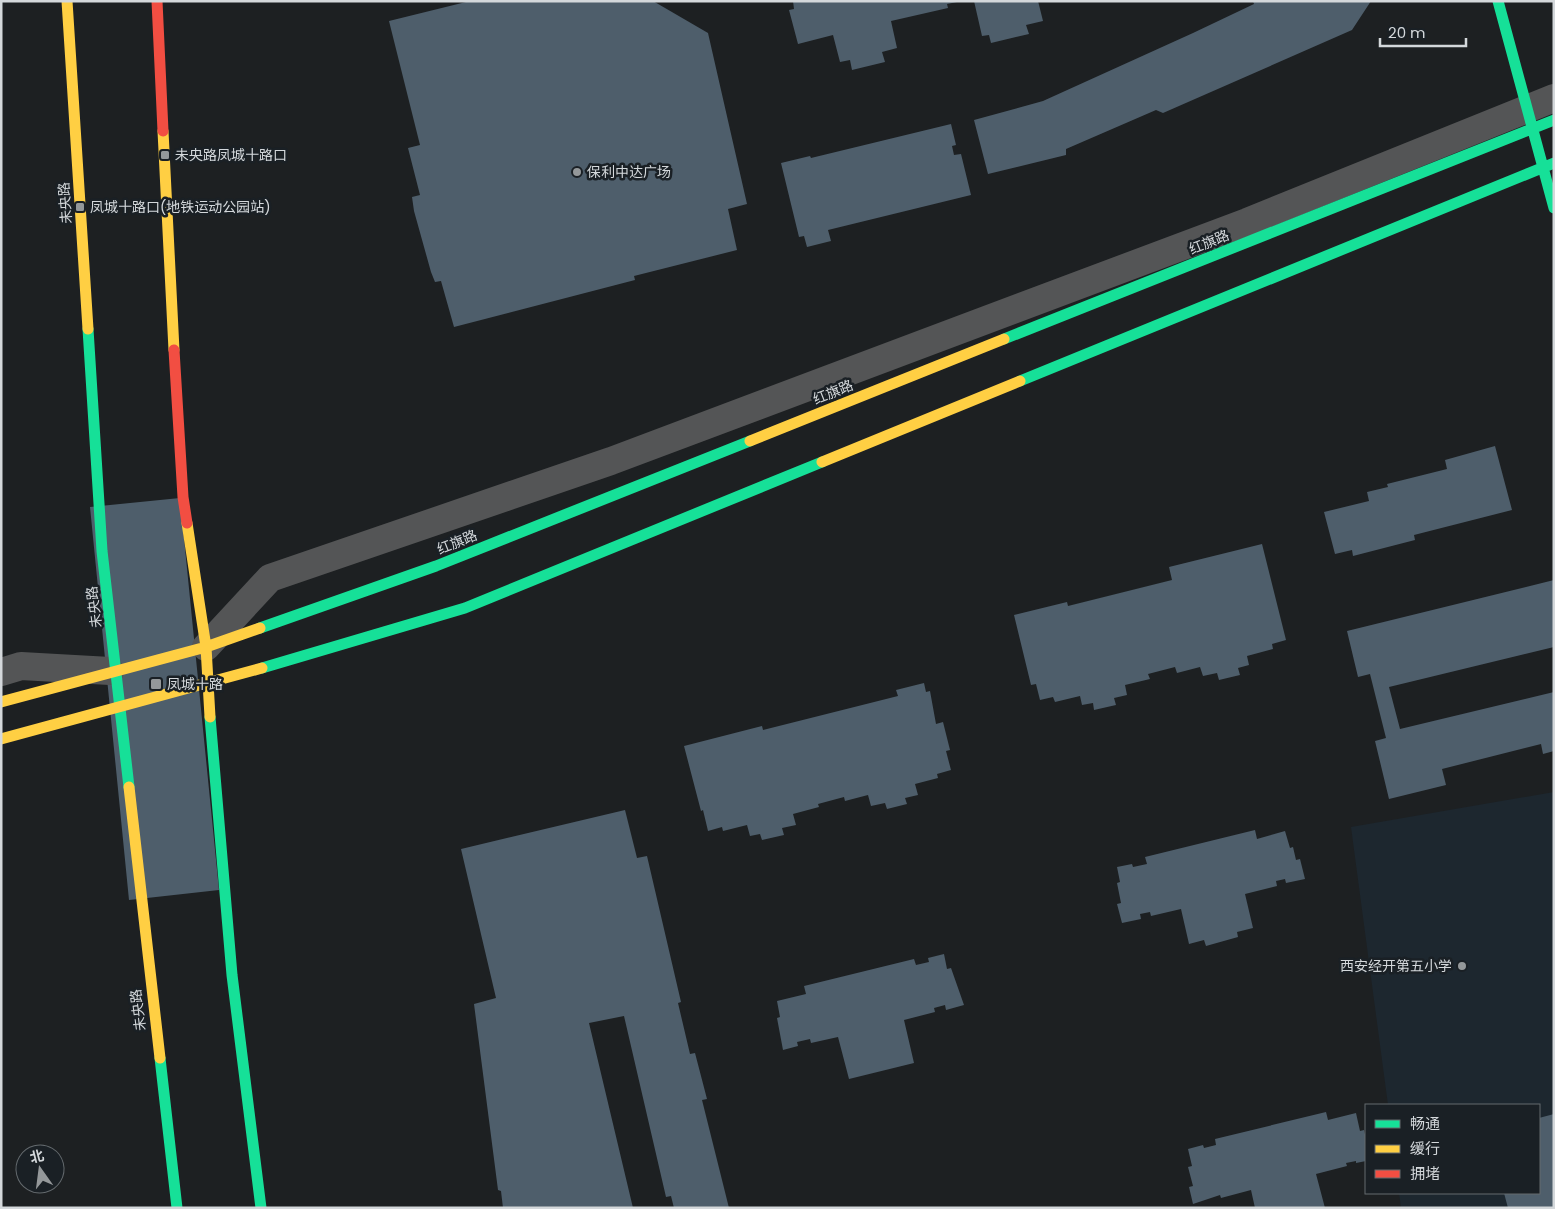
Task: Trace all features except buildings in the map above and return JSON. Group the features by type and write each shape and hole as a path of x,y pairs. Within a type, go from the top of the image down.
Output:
{"main road":[{"name":"未央路","path":"67,1 99,510 177,1208"},
{"path":"157,1 174,368 183,497 206,647 206,684 232,975 261,1208"},
{"path":"1498,1 1529,120 1549,165 1554,208"},
{"name":"红旗路","path":"116,671 206,647 436,566 1529,120 1554,120"},
{"path":"1,740 206,684 465,608 1549,165"},
{"path":"1,702 116,671"}],"street":[{"path":"206,647 270,578 611,461 1248,222 1529,120 1554,98"},
{"path":"1,672 21,666 116,671"}],"shaded area":[{"name":"西安经开第五小学","path":"1554,792 1554,1208 1401,1208 1399,1194 1540,1194 1540,1104 1388,1104 1351,827"}],"traffic: fast":[{"path":"1498,1 1554,208"},
{"path":"1004,339 1554,120"},
{"path":"1020,381 1554,163"},
{"path":"88,329 102,551 129,787"},
{"path":"260,628 436,566 750,441"},
{"path":"262,668 465,608 822,462"},
{"path":"210,717 232,975 261,1208"},
{"path":"160,1058 177,1208"}],"traffic: slow":[{"path":"67,1 88,329"},
{"path":"163,131 174,350"},
{"path":"750,441 1004,339"},
{"path":"822,462 1020,381"},
{"path":"187,523 206,647 210,717"},
{"path":"1,702 206,647 260,628"},
{"path":"1,739 262,668"},
{"path":"129,787 160,1058"}],"traffic: jam":[{"path":"157,1 163,131"},
{"path":"174,350 183,497 187,523"}],"place":[{"name":"未央路凤城十路口","path":"165,155"},
{"name":"保利中达广场","path":"577,172"},
{"name":"凤城十路口(地铁运动公园站)","path":"80,207"},
{"name":"凤城十路","path":"156,684"},
{"name":"西安经开第五小学","path":"1462,966"}]}
